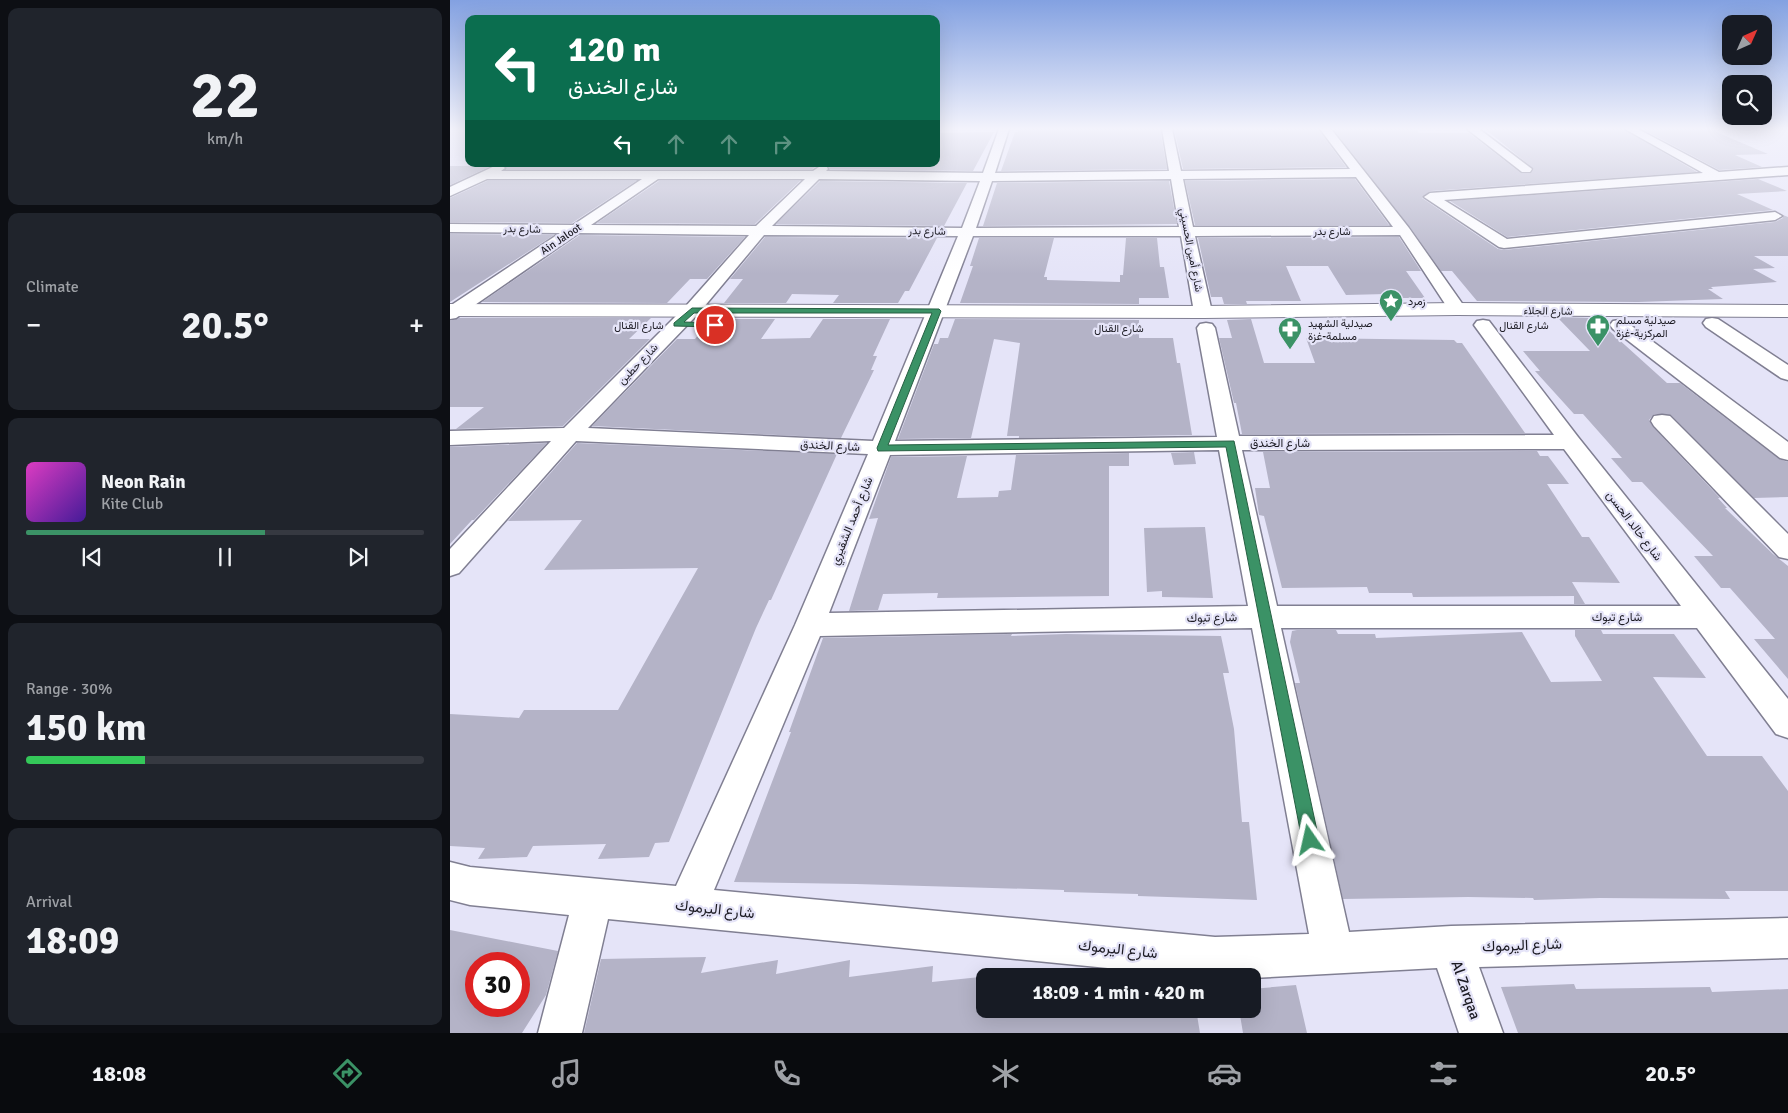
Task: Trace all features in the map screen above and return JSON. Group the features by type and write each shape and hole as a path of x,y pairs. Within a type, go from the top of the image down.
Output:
{"main road":[{"name":"شارع القنال","path":"1204,320 1457,309"},
{"name":"شارع الجلاء","path":"1457,309 1788,311"},
{"name":"شارع القنال","path":"452,314 684,318 1204,320 1483,325 1788,324"}],"street":[{"path":"450,192 473,177"},
{"name":"Ain Jaloot","path":"452,314 652,177"},
{"name":"شارع حطين","path":"450,566 570,434 684,318 760,229 814,177"},
{"name":"شارع أحمد الشقيري","path":"687,907 810,626 933,319 987,177"},
{"name":"شارع أمين الحسيني","path":"1176,177 1334,954"},
{"path":"1363,177 1404,231 1457,309"},
{"path":"1701,177 1430,197 1504,244 1781,215 1788,222"},
{"name":"شارع بدر","path":"450,228 967,232 1404,231"},
{"path":"1712,323 1788,374"},
{"name":"شارع خالد الحسن","path":"1483,325 1570,442 1788,724"},
{"path":"1619,325 1788,453"},
{"path":"1662,421 1788,550"},
{"name":"شارع الخندق","path":"450,438 570,434 882,448 1570,442"},
{"name":"شارع تبوك","path":"810,626 1265,617 1704,617"},
{"name":"شارع اليرموك","path":"450,881 470,886 1216,958 1334,954 1451,947 1788,938"},
{"path":"560,1033 593,898"},
{"name":"Al Zarqaa","path":"1451,947 1481,1033"}],"building":[{"path":"450,177 467,177 450,185"},
{"path":"1371,177 1624,177 1430,191 1422,198 1498,249 1504,250 1775,222 1783,218 1783,215 1788,217 1788,256 1754,256 1775,268 1753,269 1777,282 1711,287 1713,289 1708,289 1723,299 1638,302 1477,301 1452,271 1441,271 1410,227"},
{"path":"1355,179 1389,225 1195,225 1185,181"},
{"path":"1758,179 1787,191 1737,194 1773,210 1507,237 1450,201"},
{"path":"487,181 636,181 572,223 450,222 450,198"},
{"path":"659,181 800,181 755,224 597,223"},
{"path":"820,181 967,183 944,226 776,224"},
{"path":"1169,181 1177,224 983,226 997,183"},
{"path":"450,234 554,235 450,302"},
{"path":"580,235 745,237 707,279 690,279 667,303 482,302"},
{"path":"765,237 937,238 909,291 905,291 898,303 833,303 839,295 792,294 786,303 724,303 743,279 730,279"},
{"path":"1399,237 1421,271 1406,271 1425,298 1388,298 1386,294 1346,295 1328,266 1286,266 1301,301 1246,301 1247,304 1224,304 1222,297 1211,297 1198,238"},
{"path":"979,238 1054,238 1044,277 1047,277 1047,280 1120,282 1120,275 1123,275 1126,238 1157,238 1160,267 1164,267 1169,298 1139,298 1139,304 960,303 973,266 970,266"},
{"path":"1557,317 1595,318 1667,383 1680,383 1779,459 1788,462 1788,497 1754,498 1671,415 1654,414 1649,420 1653,427 1720,498 1718,498 1727,508 1725,508 1788,566 1788,679 1754,639 1775,639 1730,588 1721,588 1694,556 1713,556 1642,482 1632,482 1611,458 1622,458 1583,414 1574,414 1535,371 1540,371 1523,351 1590,351"},
{"path":"459,318 651,318 629,339 650,339 563,426 456,429 484,407 450,407 450,321"},
{"path":"711,319 775,319 761,339 810,338 823,319 890,319 873,356 877,356 871,370 874,370 841,438 592,426 677,339 695,339"},
{"path":"955,319 1139,320 1139,338 1173,338 1177,363 1180,363 1192,435 1019,438 1019,436 1007,436 1020,343 994,339 971,438 898,439 934,344 938,344 940,338 948,338"},
{"path":"1251,319 1264,363 1315,363 1306,338 1454,340 1457,343 1462,343 1525,433 1242,434 1219,338 1232,338 1227,320"},
{"path":"547,443 472,520 450,544 450,447"},
{"path":"577,443 837,454 771,600 769,600 756,628 669,842 655,843 649,857 598,859 606,844 533,846 527,857 478,859 485,848 450,846 450,714 519,718 524,710 618,710 698,568 544,570 582,520 508,521"},
{"path":"1537,451 1540,456 1548,456 1569,484 1547,484 1582,537 1589,537 1620,583 1572,582 1585,604 1574,604 1574,596 1413,597 1412,593 1369,593 1367,587 1282,588 1264,516 1259,515 1255,488 1270,488 1263,452"},
{"path":"1194,452 1196,464 1174,465 1171,453"},
{"path":"1129,453 1129,466 1109,466 1109,596 937,598 938,593 883,594 878,610 849,611 878,518 869,519 891,457 967,456 957,498 998,497 999,491 1011,490 1016,455"},
{"path":"1205,527 1213,598 1162,597 1162,591 1147,592 1144,528"},
{"path":"1336,630 1338,634 1375,634 1376,638 1522,632 1551,682 1602,681 1575,636 1575,630 1601,630 1603,634 1674,634 1706,678 1653,677 1707,756 1762,756 1788,791 1788,891 1725,891 1730,899 1600,898 1534,900 1533,898 1468,897 1343,899 1295,683 1300,683 1290,642 1292,631"},
{"path":"1012,634 1011,636 1066,634 1221,636 1229,673 1223,673 1234,729 1242,822 1249,822 1257,900 1138,896 1138,894 1064,892 1064,890 734,882 791,732 789,732 823,638"},
{"path":"450,930 558,951 546,995 522,1033 450,1033"},
{"path":"706,957 701,973 778,960 776,974 850,960 849,977 933,966 932,982 976,977 976,1018 1198,1018 1200,1033 584,1033 601,959"},
{"path":"1574,984 1576,989 1710,987 1712,992 1788,989 1788,1033 1518,1033 1501,987"},
{"path":"1296,985 1307,1033 1243,1033 1240,1018 1261,1018 1261,988"}],"place":[{"name":"زمرد","path":"1391,322"},
{"name":"صيدلية مسلم المركزية-غزة","path":"1598,347"},
{"name":"صيدلية الشهيد مسلمة-غزة","path":"1290,350"}],"route":[{"path":"715,325 676,325 692,310 937,311 882,448 1231,444 1310,840"}]}
